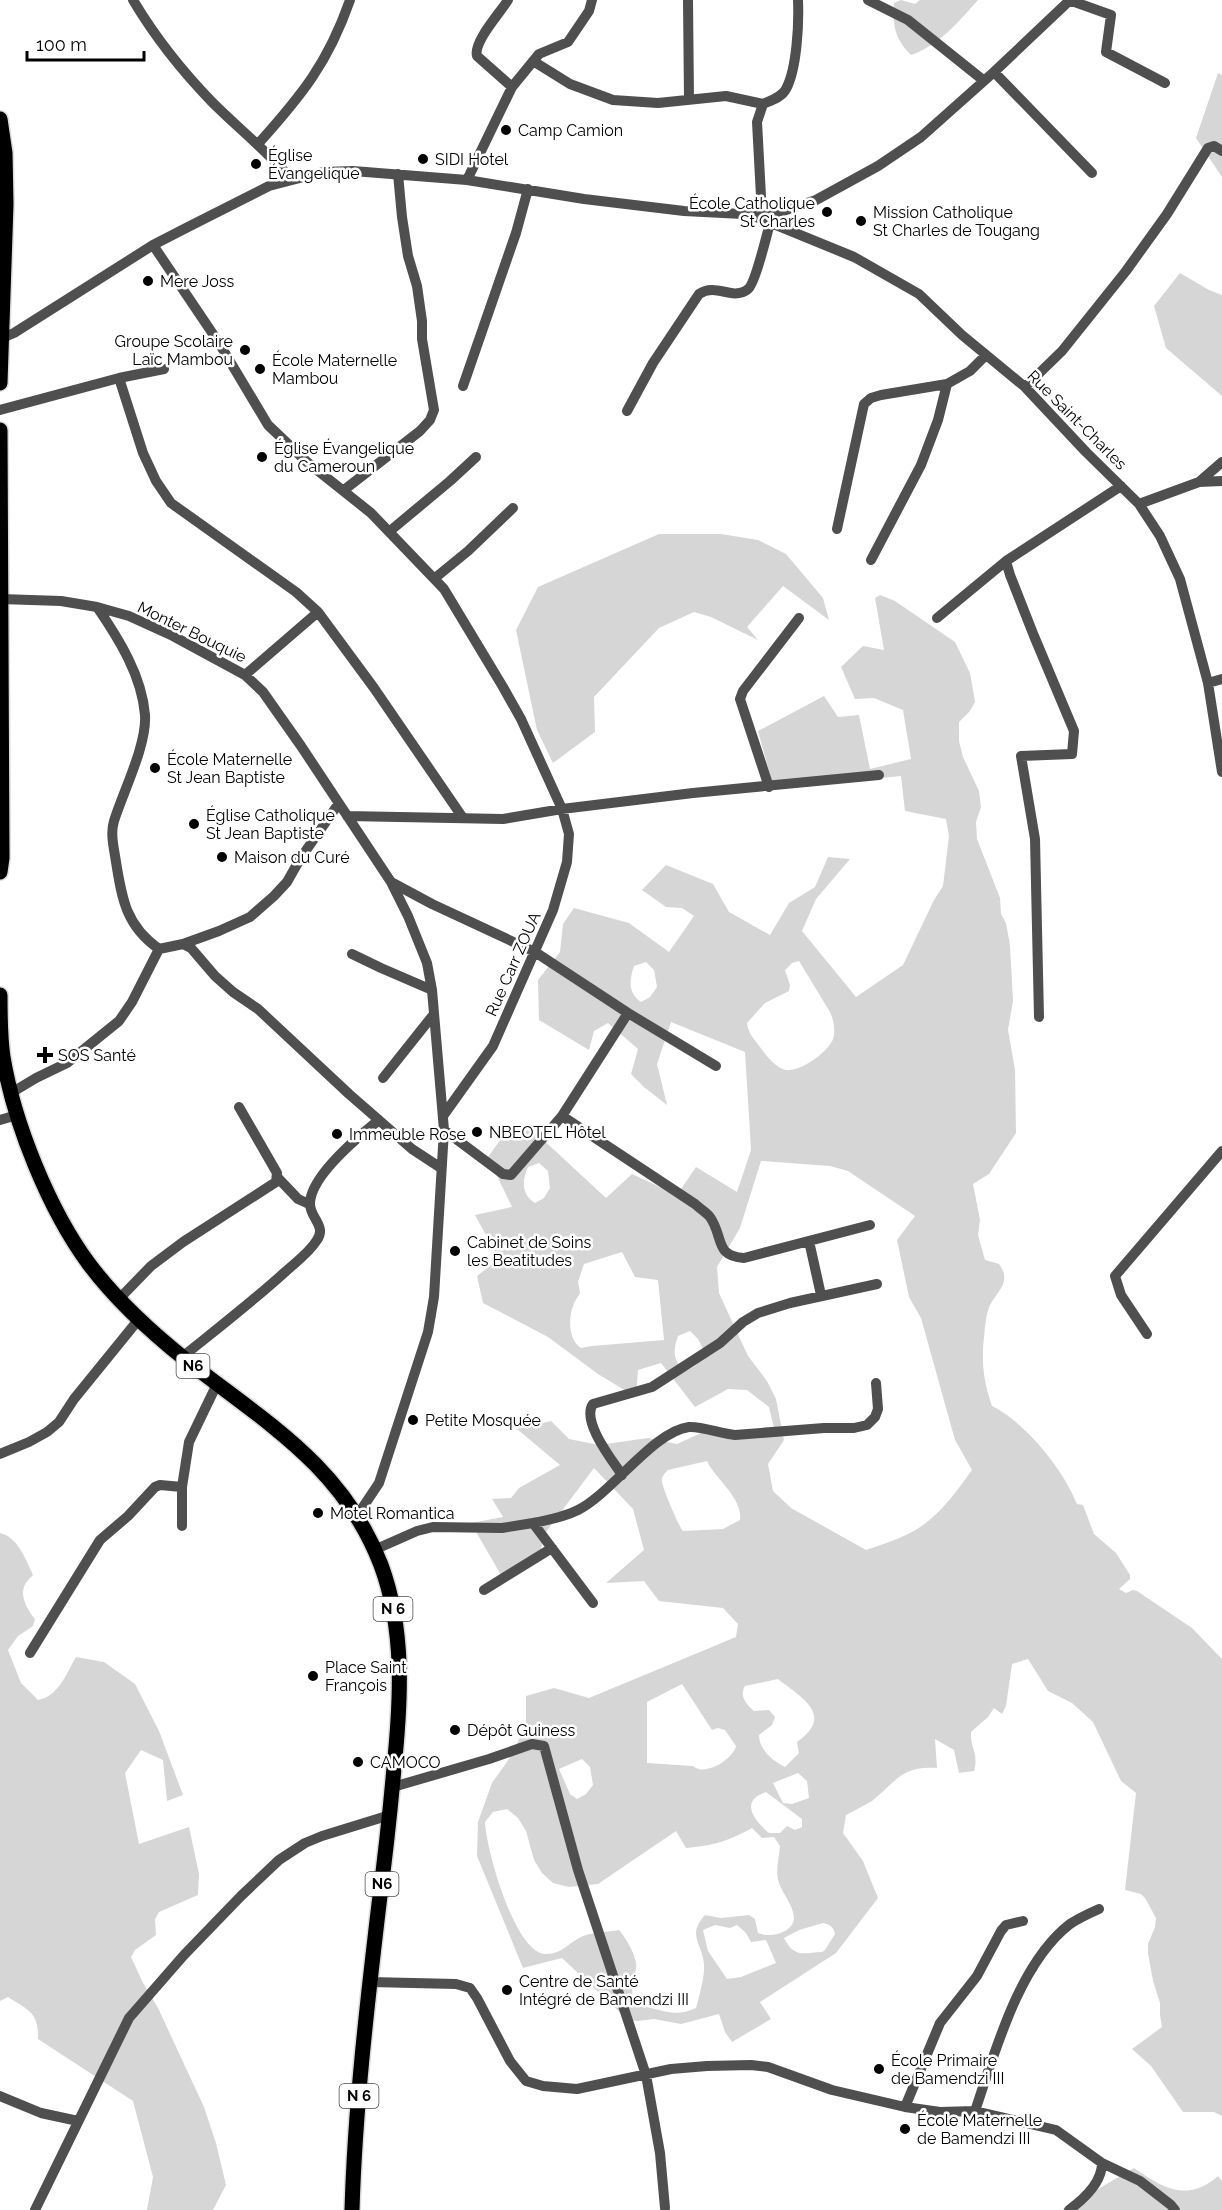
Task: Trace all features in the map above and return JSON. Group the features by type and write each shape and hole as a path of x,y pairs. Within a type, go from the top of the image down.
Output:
{"highway":[{"path":"0,383 6,176 1,124"},
{"path":"0,430 1,863"},
{"name":"N6","path":"0,995 0,1036 17,1115 65,1226 89,1264 119,1299 182,1357 272,1424 303,1451 357,1516"},
{"name":"N 6","path":"357,1516 374,1550 386,1584 397,1629 400,1708"},
{"name":"N6","path":"370,1982 400,1708"},
{"name":"N 6","path":"352,2210 356,2136 370,1982"}],"street":[{"path":"133,0 172,56 212,101 291,179"},
{"path":"258,144 300,98 322,66 341,27 350,0"},
{"path":"508,0 479,42 476,52 477,56 512,87"},
{"path":"467,180 512,87 539,54 568,42 577,32 589,11 592,0"},
{"path":"688,0 689,99"},
{"path":"534,61 570,84 613,100 658,103 726,96 763,104 779,96 787,88 797,50 798,0"},
{"path":"868,0 908,20 983,80"},
{"path":"0,339 14,333 153,245 269,186 323,172 398,174 467,180 584,199 761,218 816,200 878,166 921,137 994,72 1069,0 1111,15 1106,52 1165,83"},
{"path":"994,72 1092,173"},
{"path":"627,411 653,363 699,294 716,289 734,294 752,285 761,218 757,122 763,104"},
{"path":"1025,387 1062,351 1126,271 1167,214 1208,148 1214,146 1222,151"},
{"path":"345,490 420,431 430,420 434,410 422,339 417,286 408,256 402,217 398,174"},
{"path":"463,386 516,233 528,189"},
{"name":"Rue Saint-Charles","path":"761,218 854,257 919,294 1025,387 1139,504 1160,536 1179,579 1208,683 1222,772"},
{"name":"Rue Carr ZOUA","path":"153,245 225,352 268,425 307,462 345,490 390,531 435,578 468,626 521,719 562,809 569,834 567,862 553,910 493,1046 443,1116"},
{"path":"837,529 864,404 871,398 882,395 947,384 970,371 986,355"},
{"path":"0,410 119,378 164,369"},
{"path":"119,378 143,453 156,480 171,503 296,592 318,612 374,688 463,818"},
{"path":"872,560 921,465 938,420 947,384"},
{"path":"390,531 444,487 476,457"},
{"path":"1199,482 1222,462"},
{"path":"1139,504 1199,482 1222,481"},
{"path":"937,618 1006,561 1121,486"},
{"path":"435,578 468,551 513,508"},
{"path":"1006,561 1034,636 1074,731 1072,754 1020,756 1035,839 1039,1017"},
{"name":"Monter Bouquie","path":"2,599 61,602 97,607 129,616 173,636 245,675 263,692 391,882 427,963 432,990 444,1130 434,1297 428,1332 379,1483 357,1516"},
{"path":"97,607 123,648 141,693 145,718 132,773 115,819 112,842 124,907 136,929 145,939 159,949 183,944 250,917 287,882 339,803"},
{"path":"245,675 318,612"},
{"path":"769,787 740,699 743,691 799,618"},
{"path":"1208,683 1222,679"},
{"path":"347,816 503,819 562,809 693,793 879,775"},
{"path":"391,882 432,904 535,952 628,1013 716,1066"},
{"path":"183,944 191,948 215,976 233,992 258,1009 348,1095 412,1149 441,1168"},
{"path":"11,1093 36,1078 67,1064 119,1021 132,1002 159,949"},
{"path":"352,954 432,990"},
{"path":"444,1130 503,1174 511,1175 562,1116 628,1013"},
{"path":"383,1078 434,1014"},
{"path":"182,1357 276,1280 308,1251 321,1232 309,1204 298,1199 278,1178 256,1134 239,1107"},
{"path":"0,1120 17,1115"},
{"path":"562,1116 695,1204 709,1216 724,1251 731,1257 744,1258 870,1225"},
{"path":"309,1204 319,1181 333,1162 379,1120"},
{"path":"1147,1334 1121,1295 1115,1276 1222,1151"},
{"path":"119,1299 151,1266 222,1216 276,1182 278,1178"},
{"path":"809,1241 821,1295"},
{"path":"622,1475 593,1427 590,1407 593,1404 632,1395 652,1387 720,1343 743,1322 758,1313 790,1302 877,1284"},
{"path":"0,1454 29,1442 59,1422 74,1399 139,1319"},
{"path":"374,1550 417,1531 434,1527 502,1528 555,1519 579,1509 664,1439 678,1430 692,1426 735,1436 824,1428 854,1428 867,1425 875,1417 878,1408 876,1383"},
{"path":"182,1526 182,1487 189,1442 217,1384"},
{"path":"30,1653 100,1540 155,1487 160,1485 182,1487"},
{"path":"533,1523 593,1603"},
{"path":"484,1590 552,1548"},
{"path":"393,1787 532,1744 544,1746 578,1870 646,2074 660,2153 665,2208"},
{"path":"35,2210 78,2121 97,2088 129,2018 184,1955 279,1860 305,1843 322,1836 390,1815"},
{"path":"975,2111 996,2048 1020,1989 1050,1944 1071,1923 1099,1909"},
{"path":"905,2107 940,2024 977,1976 1001,1931 1006,1925 1023,1921"},
{"path":"370,1982 456,1984 470,1988 510,2061 526,2081 543,2086 578,2089 671,2069 751,2065 768,2067 832,2090 905,2107 940,2112 975,2111 1056,2130 1102,2163 1140,2181 1175,2210"},
{"path":"0,2096 41,2113 78,2121"},
{"path":"1068,2210 1078,2204 1094,2184 1102,2172 1102,2163"}],"shaded area":[{"path":"901,0 915,4 920,0 978,0 940,39 911,55 901,43 894,25 894,3"},
{"path":"1218,73 1222,75 1222,177 1196,138"},
{"path":"1180,273 1222,295 1222,396 1166,348 1154,306"},
{"path":"659,534 721,534 758,540 786,554 823,598 829,620 783,586 747,627 758,640 711,617 694,612 659,628 594,697 595,732 553,763 537,730 516,630 538,587"},
{"path":"880,595 895,601 955,642 970,673 975,702 959,722 959,741 963,757 979,791 981,807 976,822 977,839 1000,898 1001,914 1006,923 1010,945 1013,1001 1008,1030 1015,1070 1016,1133 989,1174 973,1184 980,1220 978,1235 985,1260 999,1264 1004,1276 1002,1286 990,1305 984,1337 984,1373 992,1406 1030,1435 1063,1476 1077,1504 1083,1505 1094,1534 1116,1553 1130,1575 1130,1579 1119,1589 1126,1593 1137,1591 1192,1628 1222,1659 1222,2116 1214,2112 1183,2112 1151,2066 1132,2049 1162,2027 1160,2003 1148,1953 1148,1944 1156,1918 1141,1894 1125,1890 1136,1793 1121,1781 1093,1722 1072,1703 1048,1691 1028,1659 1012,1664 1006,1706 1002,1714 994,1708 988,1717 971,1732 975,1755 974,1771 959,1773 954,1750 935,1739 937,1768 915,1769 907,1772 872,1801 846,1815 843,1833 863,1861 878,1898 836,1953 760,2002 771,2019 732,2042 725,2032 719,2014 681,2024 654,2019 628,2020 562,1958 523,1968 477,1856 478,1822 492,1783 511,1756 526,1725 526,1696 554,1688 589,1698 736,1637 738,1624 723,1608 659,1601 644,1581 606,1583 644,1550 633,1509 594,1468 546,1532 540,1552 501,1575 471,1523 503,1517 492,1499 511,1498 519,1488 560,1465 517,1429 551,1421 569,1439 599,1445 648,1438 677,1444 701,1433 774,1428 769,1407 747,1390 728,1389 695,1407 661,1363 638,1370 636,1397 598,1374 548,1337 483,1303 477,1276 499,1259 475,1215 512,1207 488,1157 511,1125 537,1134 606,1198 632,1174 677,1195 696,1167 737,1192 751,1150 745,1052 671,1022 657,1064 667,1105 631,1074 638,1049 608,1023 594,1031 589,1050 539,1020 538,980 560,952 563,924 574,908 629,923 669,952 694,916 682,908 666,907 642,890 666,865 713,884 729,912 770,935 789,903 815,887 828,857 850,859 816,899 802,931 856,997 903,965 943,886 949,836 946,819 905,811 901,776 774,789 758,731 824,696 838,717 859,715 870,769 911,759 903,710 874,698 855,699 841,667 863,646 884,650 875,598","holes":["799,961 830,1012 834,1023 834,1035 828,1047 816,1058 801,1067 788,1070 780,1068 769,1058 752,1036 747,1023 765,1003 789,991 790,985 785,970 792,963","646,962 654,970 657,987 650,997 641,1002 632,991 634,966","761,1161 830,1166 848,1171 915,1216 897,1240 909,1297 921,1318 955,1440 972,1470 943,1507 916,1530 866,1550 791,1508 773,1491 768,1464 784,1440 776,1399 767,1381 748,1356 719,1293 717,1267 740,1228","539,1163 548,1171 550,1188 544,1198 535,1203 527,1196 524,1187 528,1167","622,1252 635,1277 658,1280 664,1340 581,1348 574,1340 570,1323 573,1306 580,1293 578,1282 584,1264","690,1331 698,1339 706,1355 686,1371 676,1360 675,1346 678,1336","707,1461 737,1504 740,1520 723,1529 683,1531 663,1486 663,1476 668,1470","778,1679 805,1700 811,1708 814,1715 813,1723 808,1732 797,1742 799,1753 785,1767 776,1762 761,1745 759,1735 772,1725 775,1717 769,1710 754,1711 746,1703 743,1693 745,1686","682,1684 712,1730 718,1728 725,1730 736,1746 730,1756 718,1765 704,1769 693,1766 647,1763 647,1702","582,1759 590,1767 593,1785 586,1794 577,1799 570,1794 559,1769","798,1773 807,1781 809,1798 792,1804 783,1803 773,1783","766,1792 802,1819 802,1827 795,1830 787,1826 780,1833 769,1833 754,1817 751,1806 753,1800","507,1809 518,1818 526,1831 534,1860 542,1873 553,1883 569,1887 598,1884 676,1831 686,1848 720,1842 752,1828 762,1838 774,1837 780,1846 778,1878 792,1908 794,1921 785,1931 768,1935 758,1933 755,1919 749,1915 721,1918 705,1915 699,1922 696,1935 704,1969 696,2008 678,2013 651,2008 640,2004 633,1997 632,1985 636,1963 629,1945 619,1930 583,1936 552,1953 546,1954 535,1950 513,1920 504,1898 485,1822 493,1812","823,1923 831,1926 835,1934 822,1952 800,1953 791,1949 784,1938 799,1930","715,1925 730,1928 737,1925 746,1933 751,1942 766,1940 776,1963 741,1977 727,1979 708,1951 703,1930"]},
{"path":"0,1533 17,1544 33,1575 25,1584 23,1596 35,1619 33,1626 18,1636 8,1650 21,1683 38,1700 57,1689 76,1657 104,1662 135,1684 159,1731 183,1795 167,1801 163,1760 141,1750 125,1773 139,1844 189,1827 199,1874 198,1895 159,1912 155,1919 156,1935 135,1950 131,1957 158,2008 204,2107 216,2143 226,2185 213,2210 147,2210 153,2177 133,2101 38,2039 37,2023 27,2009 8,1997 0,2001"},
{"path":"1134,2168 1165,2186 1185,2191 1207,2184 1218,2176 1222,2181 1222,2210 1062,2210"}],"place":[{"name":"Camp Camion","path":"506,130"},
{"name":"SIDI Hotel","path":"423,159"},
{"name":"Église Évangelique","path":"256,164"},
{"name":"École Catholique St Charles","path":"827,212"},
{"name":"Mission Catholique St Charles de Tougang","path":"861,221"},
{"name":"Mere Joss","path":"148,281"},
{"name":"Groupe Scolaire Laïc Mambou","path":"245,350"},
{"name":"École Maternelle Mambou","path":"260,369"},
{"name":"Église Évangelique du Cameroun","path":"262,457"},
{"name":"École Maternelle St Jean Baptiste","path":"155,768"},
{"name":"Église Catholique St Jean Baptiste","path":"194,824"},
{"name":"Maison du Curé","path":"222,857"},
{"name":"SOS Santé","path":"45,1055"},
{"name":"NBEOTEL Hôtel","path":"477,1132"},
{"name":"Immeuble Rose","path":"337,1134"},
{"name":"Cabinet de Soins les Beatitudes","path":"455,1251"},
{"name":"Petite Mosquée","path":"413,1420"},
{"name":"Motel Romantica","path":"318,1513"},
{"name":"Place Saint François","path":"313,1676"},
{"name":"Dépôt Guiness","path":"455,1730"},
{"name":"CAMOCO","path":"358,1762"},
{"name":"Centre de Santé Intégré de Bamendzi III","path":"507,1990"},
{"name":"École Primaire de Bamendzi III","path":"879,2069"},
{"name":"École Maternelle de Bamendzi III","path":"905,2129"}]}
